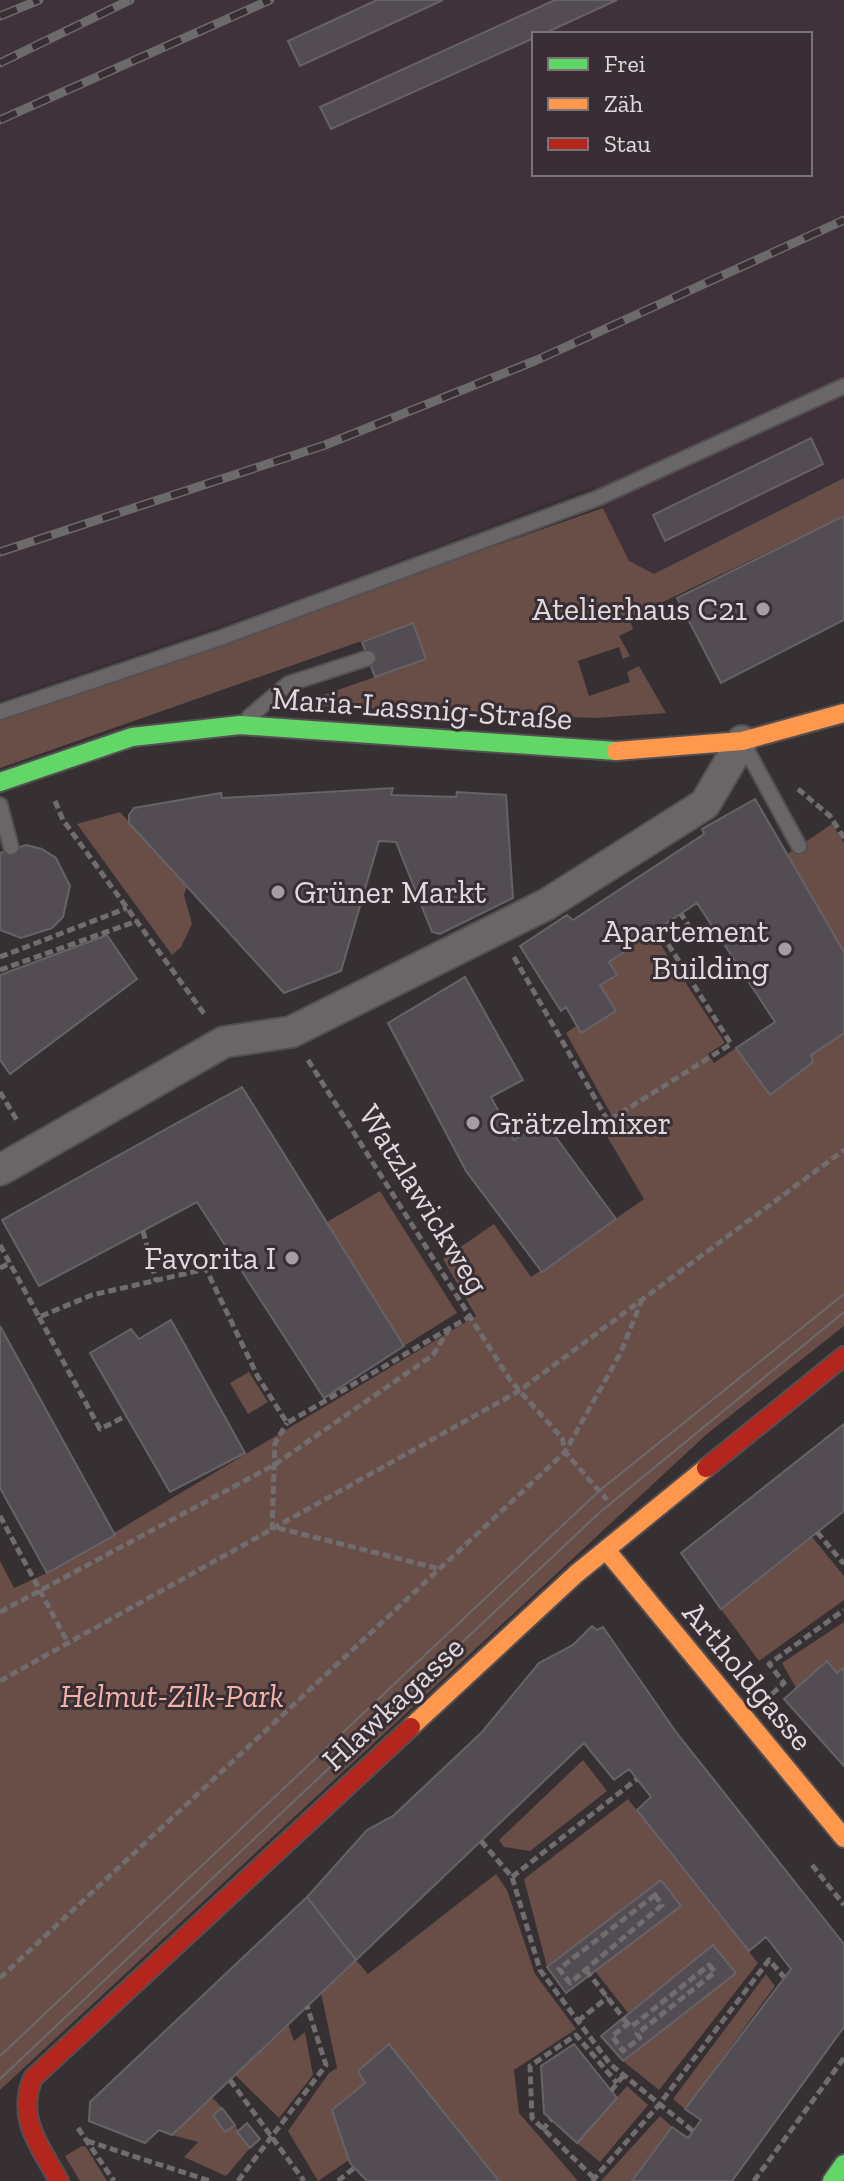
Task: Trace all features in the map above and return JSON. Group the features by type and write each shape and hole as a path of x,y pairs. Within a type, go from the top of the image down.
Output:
{"street":[{"name":"Maria-Lassnig-Straße","path":"0,782 132,737 240,725 627,752 742,741 844,713"},
{"path":"0,1170 224,1042 291,1032 547,904 705,804 742,741"},
{"name":"Hlawkagasse","path":"59,2181 29,2125 25,2097 33,2078 565,1585 844,1356"},
{"name":"Artholdgasse","path":"607,1551 844,1838"},
{"path":"832,2181 844,2164"}],"lane":[{"path":"0,712 223,637 598,498 844,386"},
{"path":"240,725 288,684 368,658"},
{"path":"742,741 799,846"},
{"path":"0,805 11,847"}],"path":[{"path":"41,767 63,820 224,1042"},
{"path":"0,957 127,908"},
{"path":"498,929 608,1121 731,1044 668,944 691,929 681,914"},
{"path":"0,970 137,921"},
{"name":"Watzlawickweg","path":"291,1032 469,1317 519,1391 562,1438 565,1452 633,1531"},
{"path":"0,1681 519,1391 844,1150"},
{"path":"143,1231 156,1281"},
{"path":"0,1245 100,1429 126,1416"},
{"path":"0,1268 10,1263"},
{"path":"39,1317 92,1295 206,1269 258,1377 287,1423"},
{"path":"0,1978 565,1452 620,1354 642,1299"},
{"path":"275,1529 275,1443 287,1423 469,1317"},
{"path":"0,1612 274,1465 433,1355 449,1328"},
{"path":"0,1516 68,1643"},
{"path":"275,1529 440,1569"},
{"path":"817,1532 844,1564"},
{"path":"745,1719 784,1683 769,1664 844,1610"},
{"path":"512,1877 637,1779"},
{"path":"481,1841 512,1877 540,1970 623,2076 693,2131"},
{"path":"655,1895 662,1905 635,1927 570,1983 559,1969 655,1895"},
{"path":"627,1918 635,1927"},
{"path":"594,1945 601,1954"},
{"path":"576,1958 608,1997 630,2025 640,2038 623,2051 612,2036 630,2025 648,2013 709,1965 715,1972 637,2034"},
{"path":"617,2083 576,2035 530,2066 532,2118 593,2179 658,2106 769,1960 784,1977"},
{"path":"683,1986 688,1993"},
{"path":"578,2021 608,1997"},
{"path":"238,2181 326,2065 307,2006"},
{"path":"648,2013 654,2021"},
{"path":"754,2181 844,2058"},
{"path":"611,2091 623,2076"},
{"path":"230,2080 304,2181"},
{"path":"542,2130 551,2120"},
{"path":"86,2140 210,2181"},
{"path":"341,2180 354,2168"}],"shaded area":[{"path":"0,0 844,0 844,482 642,588 593,486 305,597 0,700"}],"green space":[{"path":"844,478 844,516 629,618 633,629 619,636 630,656 623,659 619,647 578,661 589,696 630,682 627,672 639,666 666,713 595,718 295,705 426,659 413,623 0,768 0,719 603,508 629,561 654,574"},
{"path":"120,812 187,886 184,895 192,924 181,947 172,955 77,824"},
{"path":"832,824 844,843 844,952 786,855"},
{"name":"Helmut-Zilk-Park","path":"653,933 725,1043 708,1054 714,1063 736,1048 769,1094 813,1062 811,1055 844,1033 844,1326 707,1434 0,2090 0,1561 14,1588 47,1573 476,1316 443,1259 494,1224 531,1277 644,1199 605,1133 620,1122 615,1114 612,1116 566,1033 576,1026 581,1033 600,985 617,975 609,962"},
{"path":"380,1191 457,1313 404,1346 327,1222"},
{"path":"249,1372 268,1402 248,1414 230,1383"},
{"path":"812,1537 844,1576 844,1600 759,1661 721,1609"},
{"path":"844,1622 844,1667 837,1673 827,1661 796,1688 782,1663"},
{"path":"583,1760 607,1791 530,1851 504,1847 499,1840"},
{"path":"628,1799 758,1963 659,2090 623,2061 735,1973 713,1946 628,2013 595,1971 661,1880 547,1967 524,1879"},
{"path":"496,1874 507,1890 535,1974 576,2029 514,2070 519,2113 578,2181 499,2181 389,2044 358,2071 365,2083 332,2110 349,2160 318,2181 288,2131 329,2073 337,2068 321,1993 356,1960 368,1974"},
{"path":"766,1974 775,1986 685,2109 673,2099"},
{"path":"288,2024 294,2041 305,2032 313,2075 279,2118 235,2075"},
{"path":"627,2086 648,2105 600,2162 577,2143"},
{"path":"212,2097 222,2108 213,2116 225,2131 235,2125 250,2148 226,2176 184,2157 198,2142 172,2135"},
{"path":"660,2116 672,2127 632,2181 601,2181"},
{"path":"82,2146 86,2147 107,2181 80,2181 65,2156"}],"building":[{"path":"377,0 443,0 300,66 288,41"},
{"path":"555,0 617,0 547,32 532,32 532,39 331,129 320,107"},
{"path":"811,438 823,464 665,541 653,515"},
{"name":"Atelierhaus C21","path":"844,516 844,620 721,683 677,598"},
{"path":"413,623 426,659 375,677 362,642"},
{"name":"Grüner Markt","path":"393,788 391,795 456,797 457,792 506,795 513,898 440,934 432,932 396,842 379,841 341,971 284,993 129,823 129,815 134,808 221,793 222,798"},
{"name":"Apartement Building","path":"755,799 844,952 844,1033 811,1055 813,1062 770,1095 736,1048 775,1022 697,903 609,962 617,975 600,985 616,1011 581,1033 566,1007 561,1011 520,946 567,915 573,920 704,834 702,829"},
{"path":"26,845 42,849 56,858 70,886 63,917 52,928 21,938 0,930 0,853"},
{"path":"107,935 137,979 10,1074 0,1060 0,975"},
{"name":"Grätzelmixer","path":"465,977 523,1080 491,1097 514,1140 544,1121 616,1219 542,1272 466,1171 388,1023"},
{"name":"Favorita I","path":"242,1087 404,1346 324,1398 197,1202 39,1286 2,1220"},
{"name":"Favorita I","path":"171,1320 245,1453 170,1492 90,1353 131,1329 139,1339"},
{"path":"0,1326 115,1535 47,1573 0,1488"},
{"path":"844,1424 844,1511 721,1609 681,1553"},
{"path":"592,1626 597,1630 603,1627 676,1732 844,1944 844,2027 732,2181 632,2181 672,2127 688,2138 701,2120 685,2109 791,1969 766,1937 749,1951 637,1810 651,1797 629,1769 614,1780 584,1743 356,1960 307,1897 367,1830 393,1816 482,1732 539,1663 573,1645"},
{"path":"827,1661 837,1673 844,1667 844,1766 784,1699"},
{"path":"661,1880 681,1906 566,1993 547,1967"},
{"path":"307,1897 356,1960 172,2135 159,2130 145,2143 89,2121 90,2102"},
{"path":"713,1945 736,1973 623,2061 601,2036"},
{"path":"389,2044 499,2181 367,2181 350,2163 332,2110 365,2083 358,2071"},
{"path":"574,2044 617,2098 577,2143 544,2113 541,2066"},
{"path":"222,2108 235,2125 225,2132 213,2115"},
{"path":"247,2123 260,2139 250,2148 237,2132"}],"tram line":[{"path":"0,2056 599,1491 844,1294"},
{"path":"0,2079 599,1513 844,1312"}],"railway":[{"path":"0,16 39,0"},
{"path":"0,63 130,0"},
{"path":"0,120 270,0"},
{"path":"0,552 325,445 537,360 844,220"}],"traffic: fast":[{"path":"0,782 132,737 240,725 616,751"},
{"path":"832,2181 844,2164"}],"traffic: slow":[{"path":"616,751 742,741 844,713"},
{"path":"411,1727 576,1574 706,1468"},
{"path":"607,1551 844,1838"}],"traffic: jam":[{"path":"706,1468 844,1356"},
{"path":"59,2181 32,2131 27,2106 33,2078 411,1727"}],"place":[{"name":"Atelierhaus C21","path":"763,609"},
{"name":"Grüner Markt","path":"278,892"},
{"name":"Apartement Building","path":"785,949"},
{"name":"Grätzelmixer","path":"473,1123"},
{"name":"Favorita I","path":"292,1258"}]}
